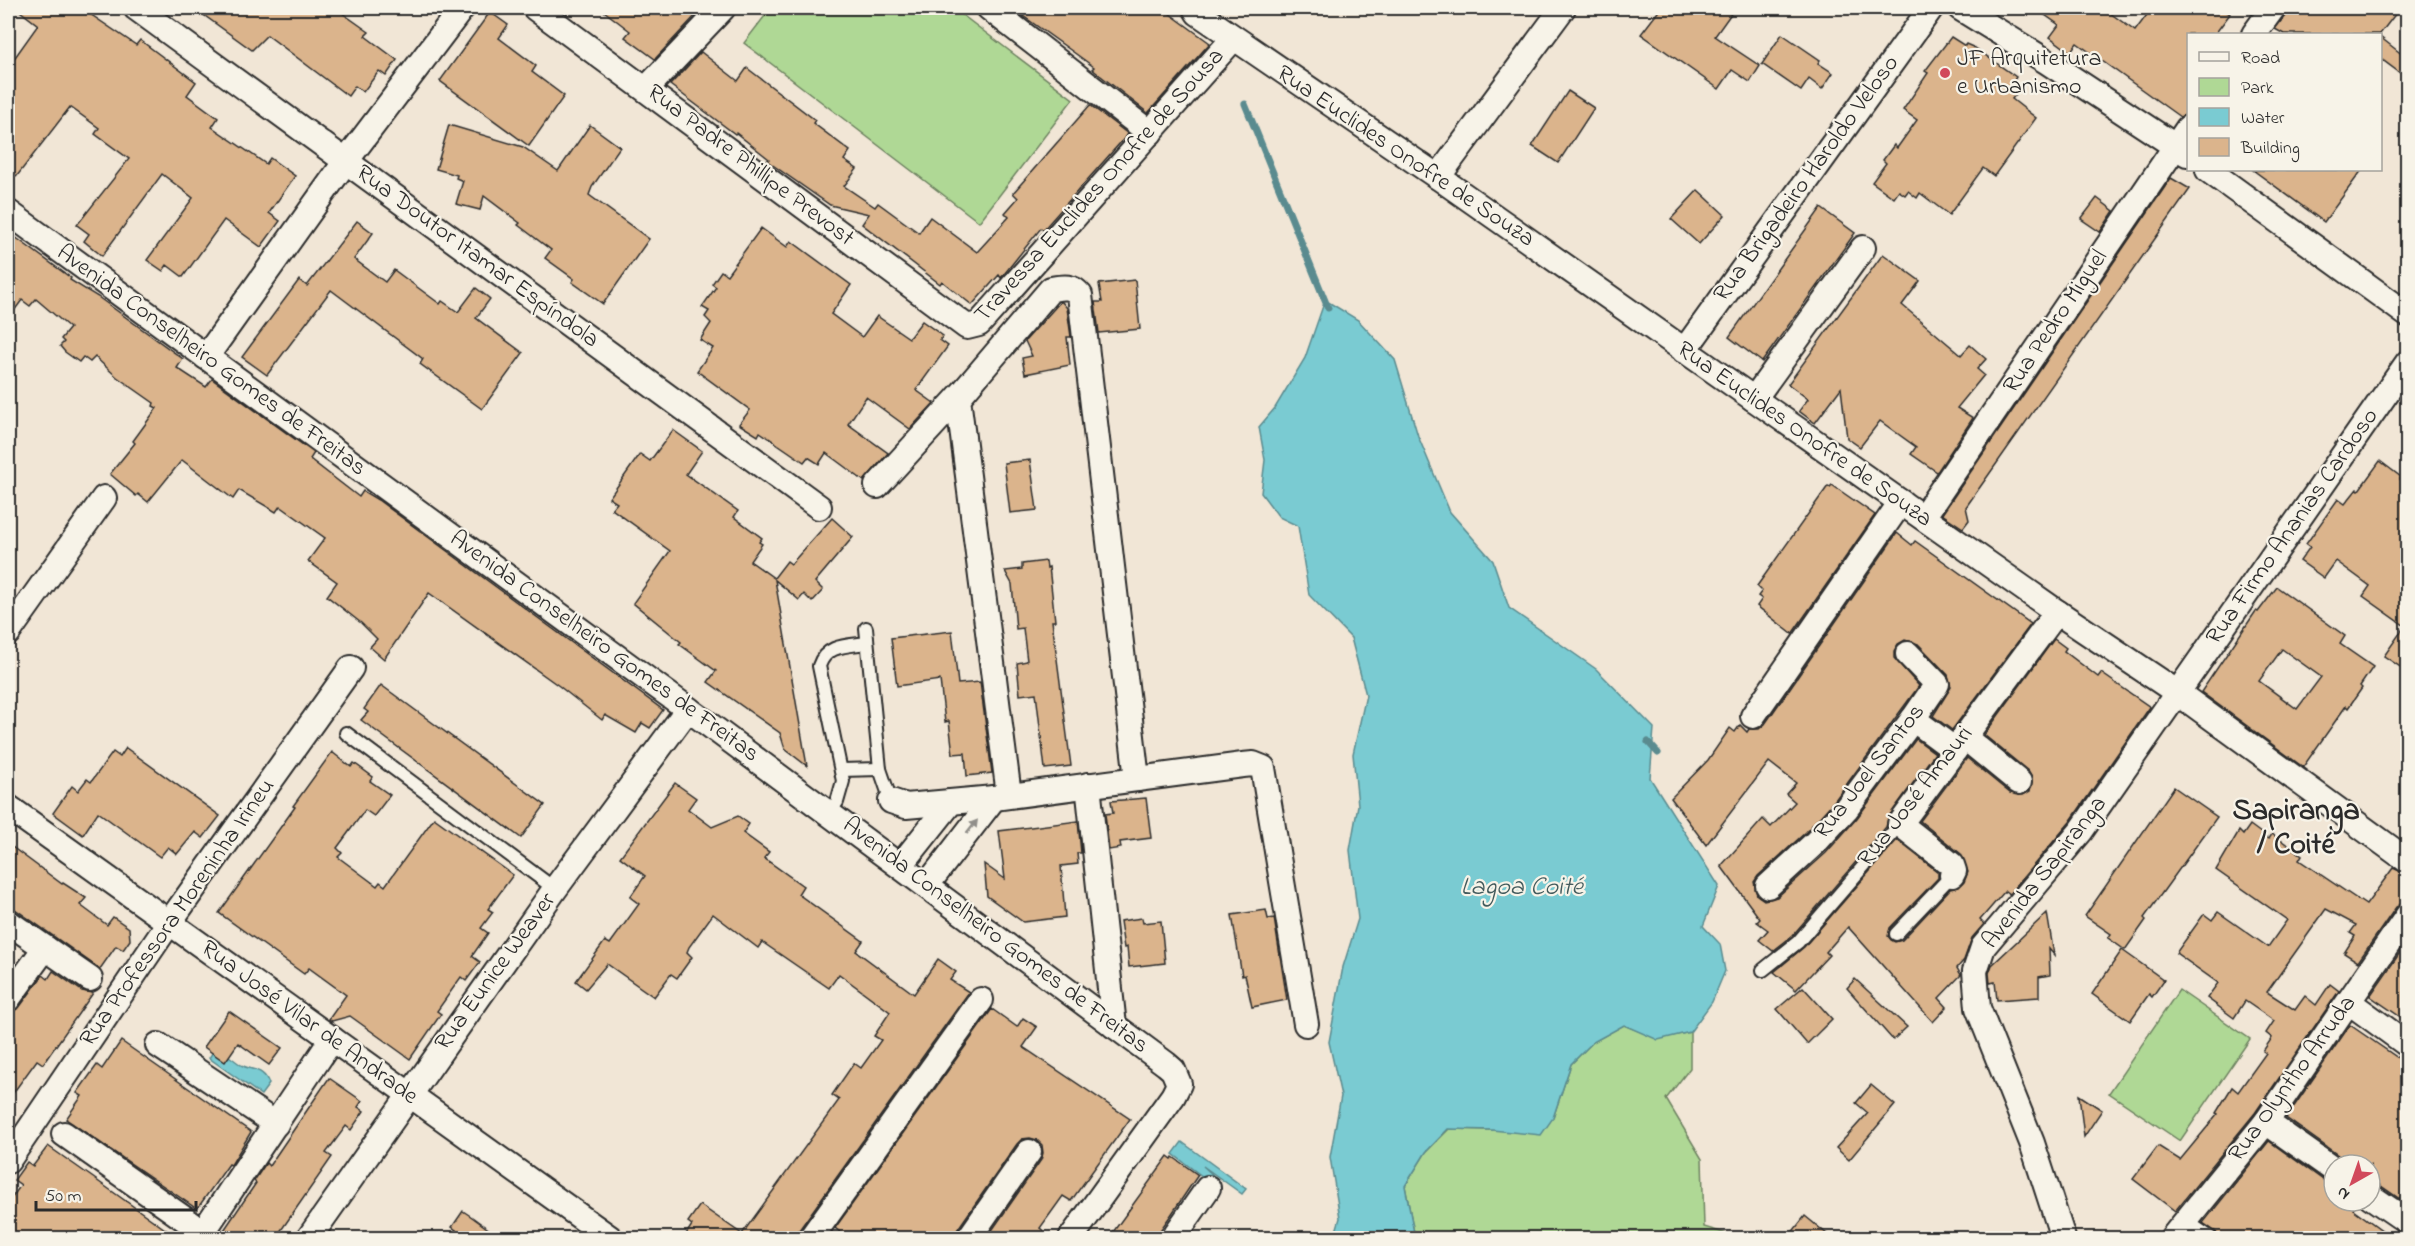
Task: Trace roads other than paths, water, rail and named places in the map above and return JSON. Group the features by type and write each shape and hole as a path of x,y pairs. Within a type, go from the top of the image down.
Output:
{"street":[{"name":"Rua Doutor Itamar Espíndola","path":"136,8 819,507"},
{"path":"206,357 346,161 462,8"},
{"path":"646,89 723,8"},
{"path":"989,8 1150,134"},
{"path":"1438,177 1563,8"},
{"name":"Rua Brigadeiro Haroldo Veloso","path":"1684,351 1931,8"},
{"path":"1960,8 2184,143"},
{"path":"2255,33 2273,8"},
{"name":"Rua Euclides Onofre de Souza","path":"1196,10 1233,39 1438,177 2057,612 2178,693 2408,861"},
{"name":"Rua Padre Phillipe Prevost","path":"546,11 646,89 964,325"},
{"name":"Travessa Euclides Onofre de Sousa","path":"964,325 974,327 979,324 1233,39"},
{"name":"Rua Pedro Miguel","path":"1923,517 2184,143"},
{"path":"2209,171 2408,315"},
{"name":"Avenida Conselheiro Gomes de Freitas","path":"8,212 901,865 1173,1070 1179,1084 1173,1096 1071,1239"},
{"path":"1754,399 1863,248"},
{"path":"877,486 958,398 1052,289 1066,287 1075,289 1080,295 1137,779"},
{"name":"Rua Firmo Ananias Cardoso","path":"2178,693 2408,362"},
{"path":"927,885 1002,797 958,398"},
{"path":"8,633 104,498"},
{"path":"1753,716 1901,502"},
{"name":"Rua José Amauri","path":"1900,824 2057,612"},
{"name":"Rua Joel Santos","path":"1768,886 1816,842 1846,809 1937,684 1908,654"},
{"name":"Rua Professora Moreninha Irineu","path":"8,1161 169,923 351,668"},
{"name":"Avenida Sapiranga","path":"2063,1239 2032,1143 1978,1008 1975,971 1983,947 2081,831 2178,693"},
{"name":"Rua Eunice Weaver","path":"309,1239 555,890 688,709"},
{"path":"1913,719 1959,744 2019,782"},
{"path":"891,801 906,806 1002,797 1243,765 1253,764 1263,768 1306,1024"},
{"path":"1088,785 1114,1026"},
{"path":"901,865 951,802"},
{"name":"Rua José Vilar de Andrade","path":"8,807 610,1239"},
{"path":"1900,824 1952,865 1954,872 1952,875"},
{"name":"Rua Olyntho Arruda","path":"2179,1230 2266,1122 2408,915"},
{"path":"8,922 90,980"},
{"path":"8,999 45,948"},
{"path":"811,1239 981,1000"},
{"path":"2349,1002 2408,1045"},
{"path":"64,1134 201,1235 332,1039"},
{"path":"158,1045 276,1124"},
{"path":"2266,1122 2322,1162"},
{"path":"969,1239 1029,1152"},
{"path":"1173,1239 1208,1188"},
{"path":"2382,1204 2408,1222"}],"lane":[{"path":"866,628 880,769 891,801"},
{"path":"829,813 841,791 843,781 819,666 822,657 829,650 867,643"},
{"path":"346,733 555,890"},
{"path":"841,770 880,769"},
{"name":"Rua José Amauri","path":"1763,970 1798,942 1900,824"},
{"path":"1896,934 1952,875"},
{"path":"2179,1230 2211,1239"}],"water":[{"name":"Lagoa Coité","path":"1325,300 1358,320 1395,360 1418,436 1450,512 1493,561 1509,608 1596,669 1654,728 1650,778 1719,886 1703,926 1720,944 1725,971 1712,1002 1690,1032 1658,1040 1624,1025 1593,1042 1571,1064 1553,1118 1541,1135 1492,1130 1448,1129 1426,1152 1405,1186 1415,1238 1334,1238 1340,1218 1330,1157 1341,1096 1329,1042 1343,967 1358,919 1350,850 1358,805 1353,754 1366,695 1351,638 1309,595 1298,526 1279,517 1261,493 1265,460 1259,427 1275,408 1305,358"},
{"path":"216,1047 241,1065 264,1075 269,1084 261,1095 209,1058"},
{"path":"1182,1142 1246,1189 1242,1194 1203,1166 1215,1177 1211,1183 1173,1154"}],"waterway":[{"path":"1245,104 1328,308"},
{"path":"1648,742 1658,753"}],"place":[{"name":"JF Arquitetura e Urbanismo","path":"1945,73"}],"district":[{"name":"Sapiranga / Coité","path":"2296,829"}]}
